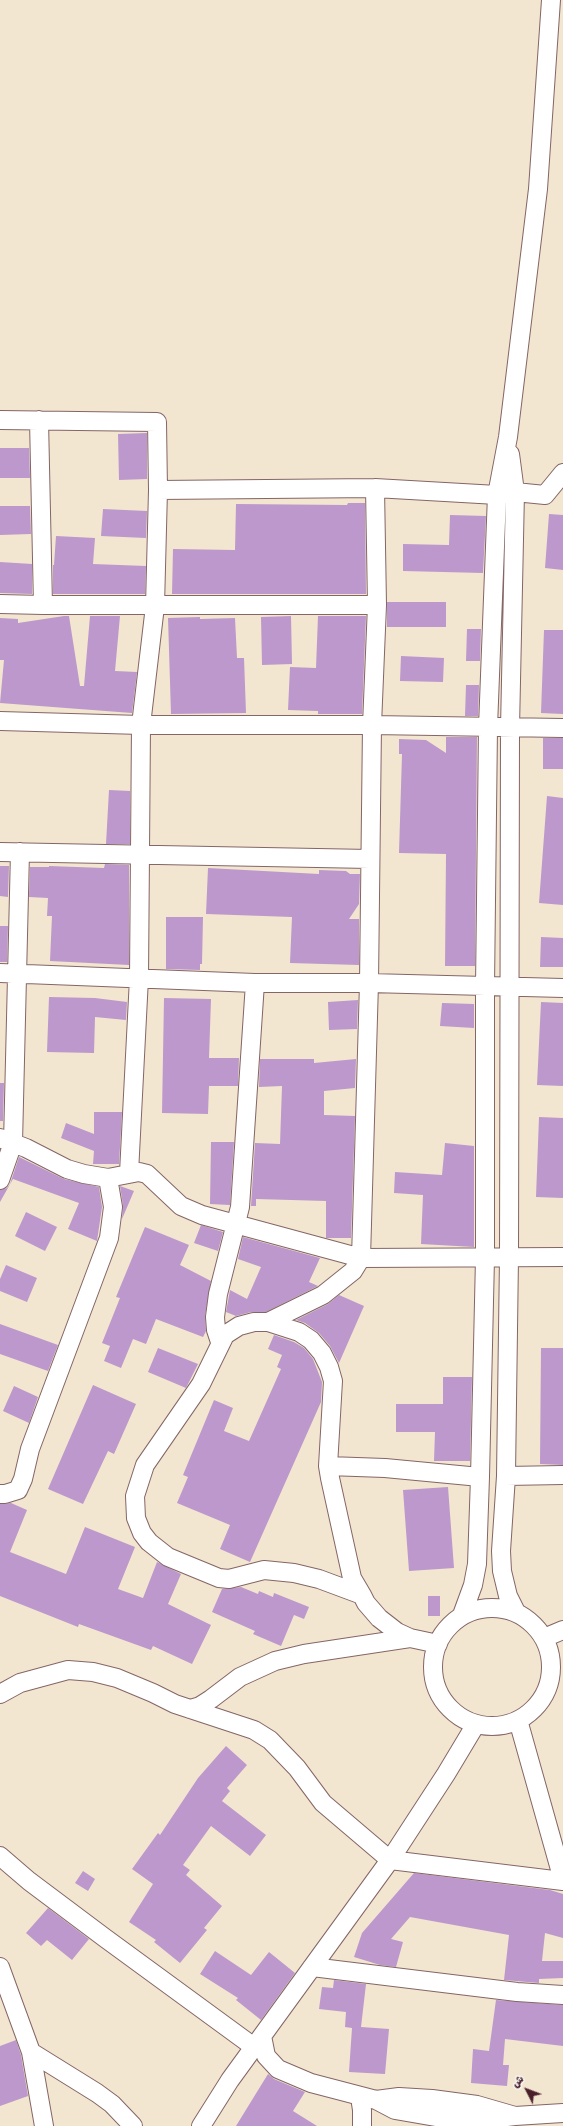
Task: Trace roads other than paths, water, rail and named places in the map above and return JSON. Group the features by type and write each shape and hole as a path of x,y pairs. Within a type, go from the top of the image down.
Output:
{"street":[{"path":"462,1615 473,1584 477,1564 480,1477 485,1258 485,987 488,727 497,494 508,437 538,189 551,0"},
{"path":"0,420 157,422 158,490 156,606 141,725 139,978 129,1173"},
{"path":"40,420 43,605"},
{"path":"508,437 514,492 508,986 509,1257 506,1476 502,1571 508,1596 516,1612"},
{"path":"158,490 375,488 497,494 514,492 545,496 563,473"},
{"path":"268,1322 323,1294 353,1271 361,1258 369,983 372,725 377,605 375,488"},
{"path":"0,604 156,606 377,605"},
{"path":"0,721 141,725 372,725 563,728"},
{"path":"0,852 140,853 370,859"},
{"path":"0,1180 6,1141 9,973 20,852"},
{"path":"9,973 254,983 369,983 563,988"},
{"path":"220,1342 216,1330 218,1294 237,1224 240,1207 254,983"},
{"path":"6,1141 67,1169 108,1178 129,1173 139,1172 148,1174 181,1206 202,1215 361,1258 563,1257"},
{"path":"0,1494 18,1490 24,1479 30,1449 108,1238 113,1206 108,1178"},
{"path":"362,1595 320,1579 294,1573 264,1570 229,1579 219,1578 168,1557 154,1547 142,1533 136,1518 135,1496 145,1465 201,1384 220,1342 225,1335 239,1326 254,1322 268,1322 299,1332 311,1340 322,1353 329,1366 333,1381 328,1466 332,1496 352,1578 362,1595 379,1618 397,1632 410,1638 438,1644"},
{"path":"328,1466 385,1468 480,1477"},
{"path":"506,1476 563,1475"},
{"path":"492,1608 516,1612 532,1622 544,1638 551,1656 551,1676 545,1694 534,1709 518,1720 497,1726 476,1724 458,1715 444,1701 435,1683 433,1663 438,1644 448,1628 462,1615 479,1609 492,1608"},
{"path":"544,1638 563,1630"},
{"path":"190,1709 200,1706 211,1699 240,1677 275,1661 304,1654 410,1638"},
{"path":"0,1694 20,1683 48,1674 68,1670 93,1672 117,1678 190,1709 254,1730 270,1740 297,1768 323,1803 390,1860 563,1880 518,1720"},
{"path":"201,2126 230,2080 390,1860 446,1774 476,1724"},
{"path":"0,1856 98,1934 258,2042 266,2056 278,2068 311,2083 368,2099 399,2097 432,2099 477,2105 515,2116 563,2113"},
{"path":"0,1967 4,1990 31,2052 44,2126"},
{"path":"312,1967 517,1992 563,1995"},
{"path":"31,2052 97,2093 112,2104 133,2126"},
{"path":"362,2126 362,2110 368,2099"}]}
